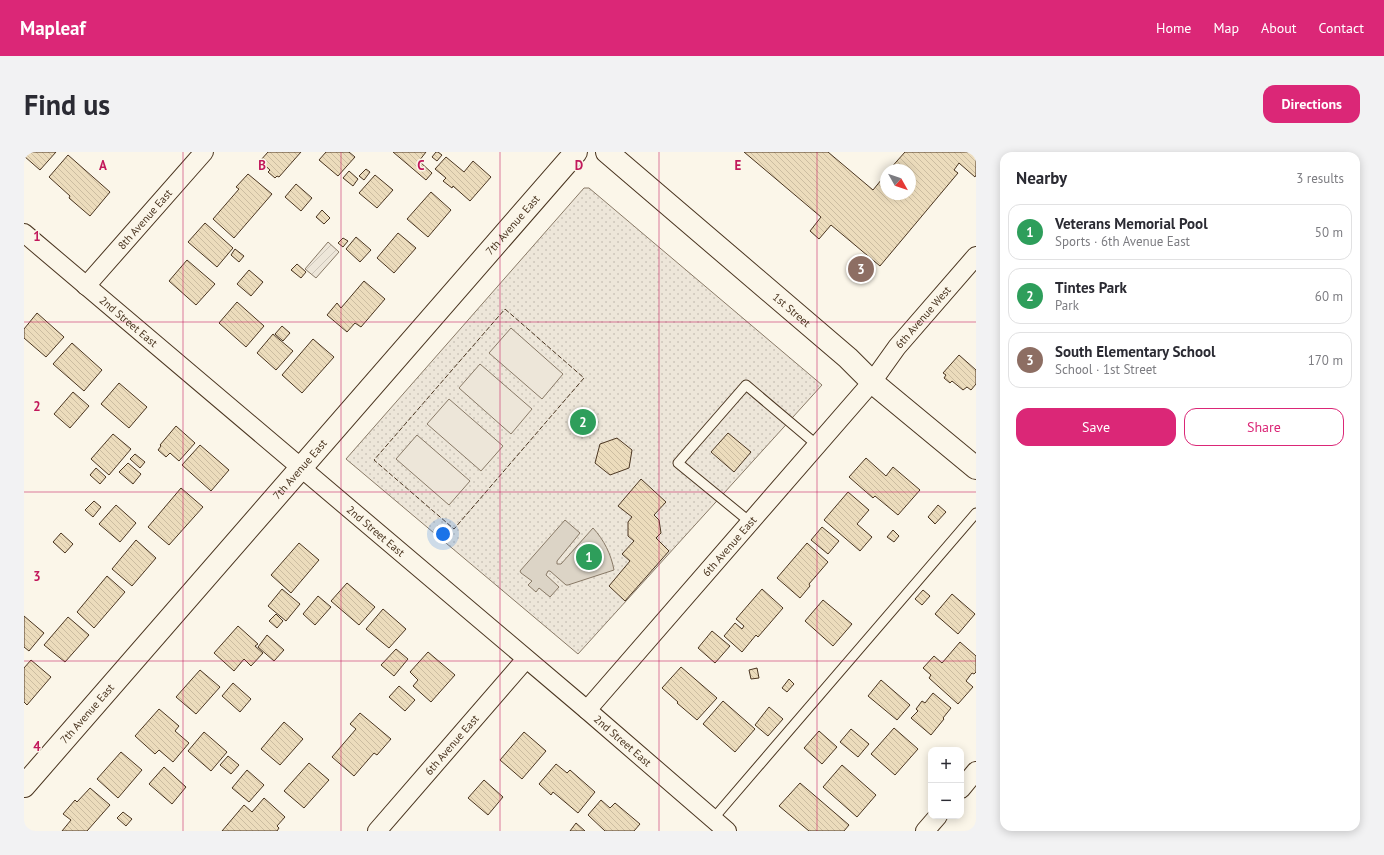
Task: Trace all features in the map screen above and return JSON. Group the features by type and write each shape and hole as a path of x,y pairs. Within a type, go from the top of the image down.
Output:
{"street":[{"name":"8th Avenue East","path":"86,286 204,152"},
{"name":"7th Avenue East","path":"24,786 576,152"},
{"name":"1st Street","path":"607,152 848,358 872,382 976,468"},
{"name":"2nd Street East","path":"24,233 587,710 727,831"},
{"name":"6th Avenue West","path":"872,382 897,347 976,256"},
{"name":"6th Avenue East","path":"587,710 872,382"},
{"name":"6th Avenue East","path":"377,831 526,659"},
{"path":"964,785 976,771"},
{"path":"925,831 935,819"}],"lane":[{"path":"750,522 678,463 746,385 817,445"},
{"path":"713,819 976,513"}],"shaded area":[{"path":"584,188 589,188 822,385 578,654 346,459"},
{"path":"328,242 339,252 316,278 305,269"},
{"path":"511,328 563,374 542,399 489,353"},
{"path":"480,364 532,409 511,434 459,388"},
{"path":"449,399 503,446 481,471 427,424"},
{"path":"417,435 470,481 449,505 396,459"},
{"path":"565,520 580,533 557,561 557,564 561,564 593,528 600,537 611,558 614,570 568,585 548,571 546,575 559,587 550,597 539,588 536,592 528,585 532,581 520,571"}],"building":[{"path":"24,152 56,152 40,170 24,156"},
{"path":"268,152 301,152 279,177 277,176 275,178 268,172 270,170 260,161"},
{"path":"326,152 349,152 355,157 338,176 319,160"},
{"path":"393,152 426,152 419,161 432,173 426,180"},
{"path":"436,152 442,155 437,161 432,157"},
{"path":"744,152 828,152 873,190 880,181 880,200 916,200 916,164 894,164 905,152 976,152 975,177 959,163 954,170 958,173 880,266 831,225 819,239 810,231 821,217"},
{"path":"68,155 110,192 90,216 69,198 70,196 49,177"},
{"path":"446,157 464,172 473,161 491,177 470,201 453,186 452,188 443,181 446,178 435,169"},
{"path":"366,169 370,172 364,180 359,176"},
{"path":"349,171 358,179 353,186 343,178"},
{"path":"248,174 272,194 234,238 213,219 239,189 236,187"},
{"path":"375,175 393,190 377,208 359,193"},
{"path":"296,184 312,198 301,211 285,197"},
{"path":"431,192 451,210 428,237 407,219"},
{"path":"322,210 330,218 324,224 316,217"},
{"path":"205,223 233,248 217,267 188,242"},
{"path":"398,233 416,248 394,273 377,258"},
{"path":"356,237 371,250 360,262 346,249"},
{"path":"343,238 348,241 343,247 338,243"},
{"path":"235,249 244,256 239,262 231,255"},
{"path":"187,260 215,284 196,305 169,281"},
{"path":"297,264 306,272 301,278 291,270"},
{"path":"249,270 263,282 251,296 237,284"},
{"path":"364,281 385,299 361,327 355,323 347,332 327,315 337,303 341,308"},
{"path":"237,302 264,326 246,347 219,323"},
{"path":"37,313 64,337 46,357 24,338 24,329"},
{"path":"282,326 290,333 283,341 275,334"},
{"path":"273,334 293,351 276,370 257,353"},
{"path":"313,339 334,357 302,393 282,375"},
{"path":"72,343 102,370 84,391 53,364"},
{"path":"959,355 976,370 976,384 971,390 967,387 963,390 952,381 950,383 944,378 946,375 943,373"},
{"path":"119,383 147,407 129,428 101,404"},
{"path":"73,392 89,406 70,428 54,414"},
{"path":"176,426 195,443 179,461 170,453 166,457 158,450 161,446 160,445"},
{"path":"728,433 751,452 734,472 711,452"},
{"path":"113,434 131,449 109,475 91,459"},
{"path":"617,438 632,450 629,468 610,475 595,463 600,444"},
{"path":"200,445 229,470 211,491 182,465"},
{"path":"135,454 145,462 140,468 130,459"},
{"path":"866,458 886,476 893,467 920,490 898,515 875,496 873,498 849,477"},
{"path":"128,463 141,474 133,484 119,472"},
{"path":"96,468 106,477 100,484 90,475"},
{"path":"641,479 666,502 654,515 659,520 661,533 656,538 669,551 625,601 609,586 630,561 622,554 634,541 628,536 628,522 632,517 618,506"},
{"path":"181,488 203,507 169,545 148,527"},
{"path":"848,492 869,510 857,524 872,537 860,551 824,520"},
{"path":"94,501 101,507 93,517 85,510"},
{"path":"116,505 136,523 120,542 99,524"},
{"path":"938,505 946,512 935,524 928,517"},
{"path":"822,527 839,541 828,554 811,540"},
{"path":"893,530 899,536 894,542 887,537"},
{"path":"61,533 73,544 65,553 53,542"},
{"path":"136,540 156,558 132,586 112,569"},
{"path":"299,543 319,560 291,593 271,575"},
{"path":"807,543 828,562 809,584 810,586 800,598 777,578"},
{"path":"107,576 125,592 94,628 77,612"},
{"path":"347,583 375,607 359,625 331,601"},
{"path":"282,589 300,604 286,621 268,606"},
{"path":"762,589 783,608 758,637 756,635 742,652 724,636 735,623 742,629 744,626 736,619"},
{"path":"923,590 930,596 922,605 915,599"},
{"path":"952,594 975,614 958,634 935,614"},
{"path":"318,596 331,607 315,625 303,614"},
{"path":"823,600 852,624 833,646 805,621"},
{"path":"383,609 406,629 389,648 366,629"},
{"path":"276,614 283,621 277,628 269,621"},
{"path":"24,616 44,633 29,651 24,647"},
{"path":"68,617 89,635 65,662 44,645"},
{"path":"238,626 258,644 255,646 263,653 251,666 244,659 234,671 214,653"},
{"path":"712,631 730,646 715,663 698,648"},
{"path":"267,635 284,650 274,661 258,647"},
{"path":"960,642 976,656 976,672 974,674 972,673 966,681 973,687 958,704 929,678 931,675 923,668 934,656 942,663"},
{"path":"396,649 408,659 394,676 381,665"},
{"path":"428,652 455,675 431,702 413,686 418,680 410,672"},
{"path":"31,660 51,677 27,705 24,702 24,668"},
{"path":"681,667 717,698 697,720 662,688"},
{"path":"757,668 759,678 751,679 749,670"},
{"path":"200,670 220,687 196,714 176,697"},
{"path":"789,679 794,684 787,692 782,688"},
{"path":"881,680 910,705 897,720 868,696"},
{"path":"233,683 251,699 240,712 222,696"},
{"path":"399,686 415,700 405,711 389,697"},
{"path":"933,693 951,708 931,735 911,718 918,711 916,709 922,701 925,703"},
{"path":"723,701 755,729 735,752 703,724"},
{"path":"769,707 783,719 768,736 755,725"},
{"path":"159,709 179,726 175,731 189,743 173,762 159,750 155,754 135,736"},
{"path":"360,713 391,739 377,755 374,753 354,776 332,757 356,729 350,724"},
{"path":"284,722 303,739 280,765 261,749"},
{"path":"894,728 918,749 895,775 871,754"},
{"path":"851,729 869,744 858,757 840,742"},
{"path":"819,731 837,747 822,764 804,748"},
{"path":"204,732 227,752 211,771 188,751"},
{"path":"524,732 546,751 522,779 500,760"},
{"path":"121,752 142,770 118,798 97,779"},
{"path":"228,756 239,765 231,774 220,765"},
{"path":"309,763 329,780 304,808 284,791"},
{"path":"556,764 567,773 570,770 595,792 578,813 553,792 551,795 539,784"},
{"path":"842,765 876,795 857,817 823,787"},
{"path":"164,767 186,787 172,804 149,784"},
{"path":"247,770 264,785 249,802 232,788"},
{"path":"484,780 503,797 488,815 468,798"},
{"path":"800,783 849,825 844,831 809,831 779,806"},
{"path":"90,788 110,805 87,831 62,831 71,820 63,814 75,800 77,802"},
{"path":"264,798 285,817 277,826 279,828 277,831 222,831 244,805 252,812"},
{"path":"601,800 610,808 615,803 640,824 634,831 605,831 588,815"},
{"path":"123,812 132,819 126,826 117,818"},
{"path":"576,823 585,831 570,831"}],"fence":[{"path":"505,309 584,378 454,529 374,460 505,309"}],"place":[{"name":"South Elementary School","path":"861,269"},
{"name":"Tintes Park","path":"583,422"},
{"name":"Veterans Memorial Pool","path":"589,557"}]}
